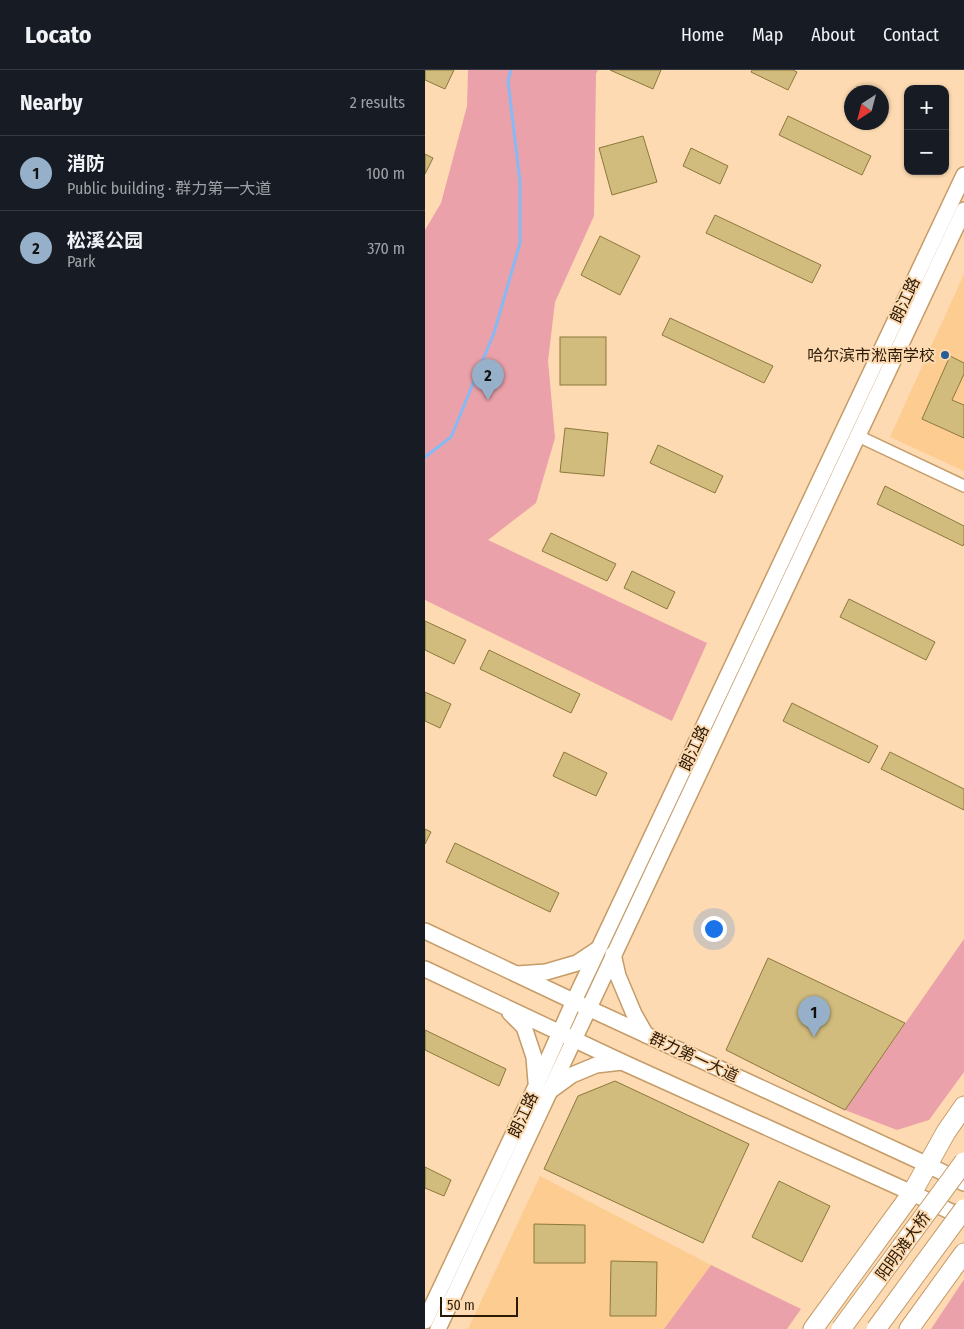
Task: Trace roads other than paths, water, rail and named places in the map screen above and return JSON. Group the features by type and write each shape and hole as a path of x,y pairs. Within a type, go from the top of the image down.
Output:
{"highway":[{"path":"813,1329 912,1193 946,1132 964,1106"},
{"name":"阳明滩大桥","path":"841,1329 964,1162"},
{"name":"阳明滩大桥","path":"876,1329 964,1209"},
{"path":"909,1329 964,1253"}],"main road":[{"name":"朗江路","path":"438,1329 567,1036 588,1008 607,951 964,175"},
{"name":"朗江路","path":"567,1036 573,1001 607,951 857,436 964,210"},
{"name":"群力第一大道","path":"425,931 964,1183"},
{"path":"515,974 546,972 577,963 607,951 634,1014 646,1035"},
{"name":"群力第一大道","path":"425,970 964,1218"},
{"path":"503,1006 524,1026 543,1089 596,1065 622,1062"},
{"name":"朗江路","path":"425,1321 543,1089"}],"street":[{"path":"857,436 964,486"}],"waterway":[{"path":"425,457 451,437 494,333 520,243 520,182 508,81 511,70"}],"place":[{"name":"哈尔滨市淞南学校","path":"945,355"},
{"name":"松溪公园","path":"488,400"},
{"name":"消防","path":"814,1037"}]}
